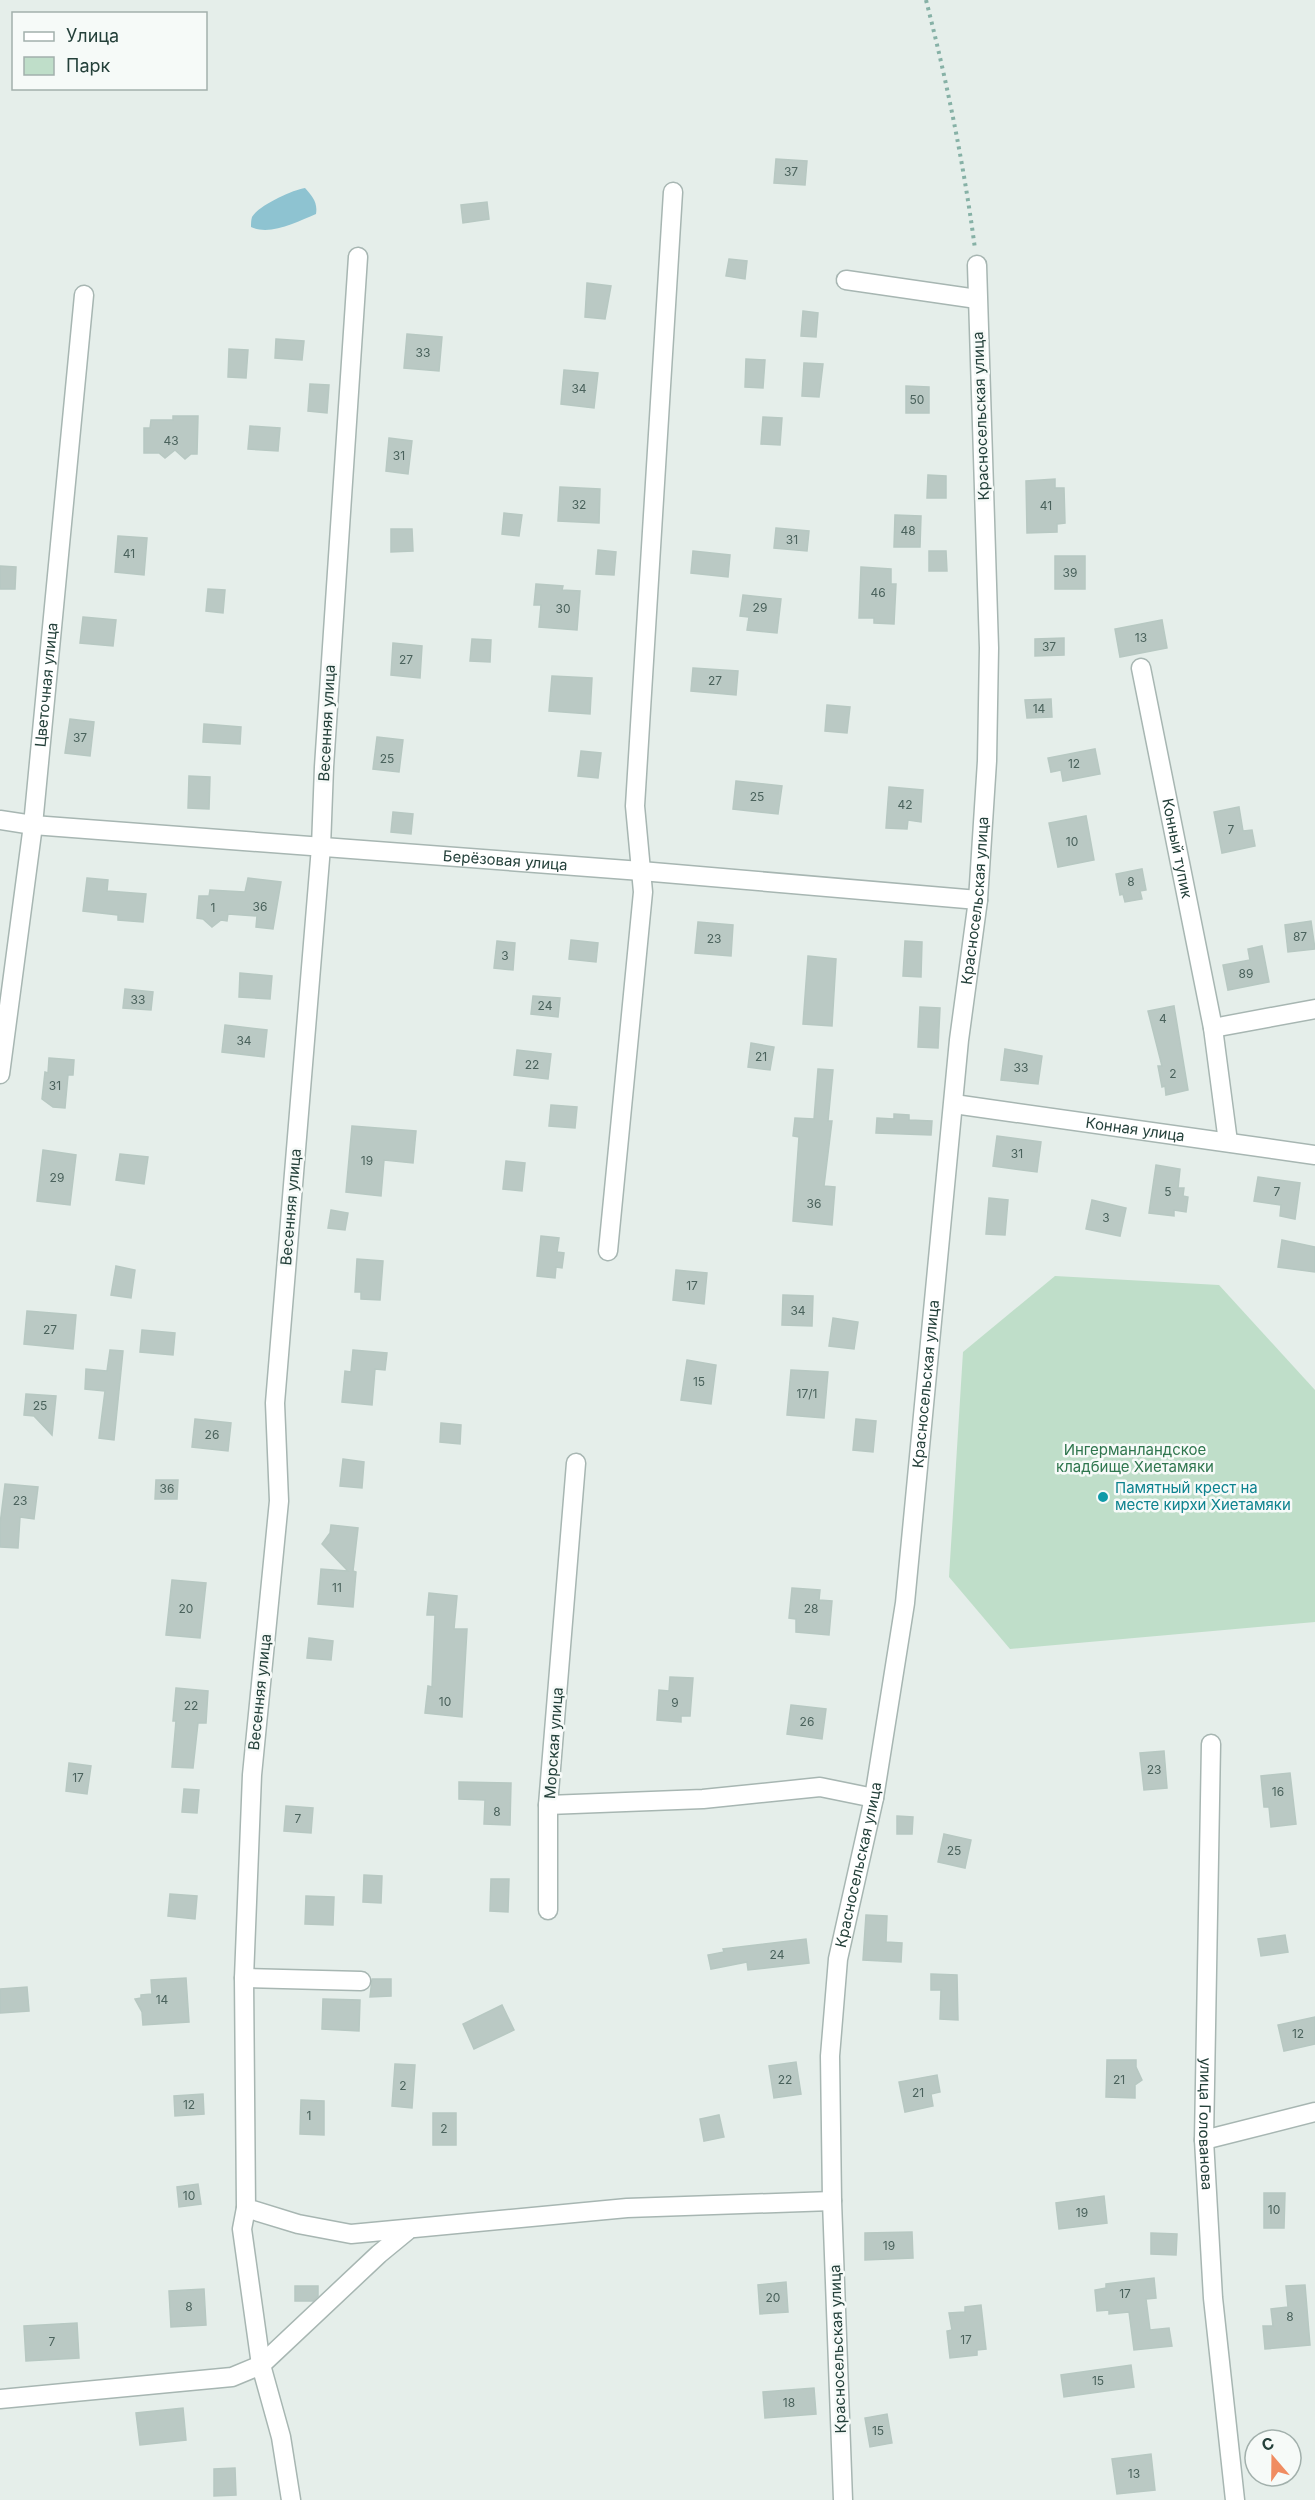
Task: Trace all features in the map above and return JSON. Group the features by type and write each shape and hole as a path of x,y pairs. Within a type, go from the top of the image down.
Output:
{"street":[{"path":"608,1251 643,892 635,806 673,192"},
{"name":"Весенняя улица","path":"291,2500 281,2437 261,2365 242,2229 246,2208 247,2158 244,1978 252,1775 279,1501 275,1403 321,847 324,767 358,257"},
{"name":"Красносельская улица","path":"843,2500 832,2200 830,2056 838,1959 874,1798 905,1603 923,1395 959,1040 978,900 987,761 989,648 976,265"},
{"path":"846,280 977,299"},
{"name":"Цветочная улица","path":"0,1074 33,825 84,294"},
{"name":"Конный тупик","path":"1141,668 1213,1028 1228,1142"},
{"name":"Берёзовая улица","path":"0,820 33,825 641,871 978,900"},
{"path":"1213,1028 1315,1009"},
{"name":"Конная улица","path":"954,1104 1315,1155"},
{"name":"Морская улица","path":"576,1463 548,1805 703,1799 820,1787 874,1798"},
{"name":"улица Голованова","path":"1211,1744 1204,2140 1213,2298 1235,2500"},
{"path":"548,1805 548,1910"},
{"path":"244,1978 361,1981"},
{"path":"1204,2140 1315,2112"},
{"path":"246,2208 298,2224 351,2234 627,2208 832,2200"},
{"path":"0,2399 232,2377 261,2365 407,2230"}],"path":[{"path":"928,0 966,179 976,265"}],"green space":[{"name":"Ингерманландское кладбище Хиетамяки","path":"1055,1276 1219,1285 1315,1390 1315,1622 1010,1649 949,1577 963,1352"}],"water":[{"path":"305,188 315,203 316,214 275,229 251,227 252,217 261,208 284,195"}],"building":[{"path":"776,159 807,161 805,185 774,183"},
{"path":"487,202 489,219 463,223 461,205"},
{"path":"729,259 747,261 745,279 726,276"},
{"path":"587,283 611,286 605,319 585,317"},
{"path":"803,311 818,313 816,337 801,336"},
{"path":"407,334 442,337 439,371 404,368"},
{"path":"276,339 304,341 302,360 275,358"},
{"path":"229,349 248,350 246,378 228,377"},
{"path":"746,359 765,360 763,388 745,387"},
{"path":"804,363 823,364 819,397 802,396"},
{"path":"564,370 598,373 594,408 561,404"},
{"path":"310,384 329,385 327,413 308,411"},
{"path":"906,386 929,387 929,413 906,413"},
{"path":"173,416 198,416 197,454 191,454 185,459 175,450 165,458 159,453 144,453 144,428 150,428 151,420 173,420"},
{"path":"763,417 782,418 780,445 761,444"},
{"path":"250,426 280,428 278,451 248,449"},
{"path":"389,438 412,441 408,474 386,471"},
{"path":"928,475 946,476 946,498 927,498"},
{"path":"1055,479 1055,488 1064,488 1065,523 1057,524 1057,532 1027,533 1026,481"},
{"path":"560,487 600,489 599,523 558,521"},
{"path":"504,513 522,515 519,536 502,534"},
{"path":"895,515 921,516 920,547 894,547"},
{"path":"776,528 809,531 807,551 774,548"},
{"path":"391,529 412,529 413,551 391,552"},
{"path":"118,536 147,538 144,575 115,572"},
{"path":"598,550 616,552 614,575 596,574"},
{"path":"693,551 730,555 728,577 691,573"},
{"path":"929,551 946,551 947,571 929,571"},
{"path":"1055,556 1085,556 1085,589 1055,589"},
{"path":"0,566 16,567 15,589 0,589"},
{"path":"861,567 891,569 891,584 896,584 894,624 874,623 874,618 859,618"},
{"path":"536,584 563,586 562,590 580,591 577,630 539,627 541,605 534,605"},
{"path":"208,589 225,590 223,613 206,611"},
{"path":"743,595 781,599 777,633 747,630 749,617 740,616"},
{"path":"83,617 116,620 113,646 80,643"},
{"path":"1162,620 1167,648 1120,657 1115,629"},
{"path":"1064,638 1064,655 1035,656 1035,639"},
{"path":"472,639 491,640 490,662 470,661"},
{"path":"393,643 422,646 420,678 391,675"},
{"path":"693,668 738,671 736,695 691,691"},
{"path":"552,676 592,678 590,714 549,711"},
{"path":"1051,699 1052,717 1027,718 1025,700"},
{"path":"827,705 850,707 847,733 825,731"},
{"path":"70,719 94,722 90,756 65,753"},
{"path":"204,724 241,727 240,744 203,742"},
{"path":"377,737 403,740 399,772 373,769"},
{"path":"1095,749 1100,774 1063,781 1061,770 1051,772 1048,758"},
{"path":"581,751 601,753 598,778 578,776"},
{"path":"189,776 210,777 209,809 188,808"},
{"path":"736,781 782,786 778,814 733,809"},
{"path":"889,787 923,790 921,822 908,820 907,829 886,828"},
{"path":"1239,807 1243,831 1252,830 1255,846 1222,853 1214,812"},
{"path":"393,812 413,814 411,834 391,832"},
{"path":"1086,816 1094,860 1058,867 1049,823"},
{"path":"1142,869 1146,890 1140,891 1142,899 1125,902 1123,894 1120,895 1116,874"},
{"path":"87,878 108,880 107,891 146,894 143,922 118,920 118,915 83,911"},
{"path":"248,878 281,882 273,929 256,927 257,916 228,914 227,921 221,920 212,927 203,919 197,918 199,896 209,896 210,890 245,892"},
{"path":"1311,921 1315,949 1288,952 1285,925"},
{"path":"698,922 733,925 731,956 695,953"},
{"path":"571,940 598,943 596,962 569,959"},
{"path":"497,941 515,943 513,970 494,968"},
{"path":"905,941 922,942 921,977 903,976"},
{"path":"1262,946 1269,982 1228,990 1223,965 1250,960 1248,949"},
{"path":"808,956 836,959 832,1026 803,1024"},
{"path":"240,973 272,976 270,999 239,997"},
{"path":"125,989 153,992 151,1010 123,1008"},
{"path":"533,996 560,998 558,1017 531,1014"},
{"path":"1174,1006 1188,1090 1166,1095 1165,1086 1162,1087 1158,1066 1162,1066 1148,1011"},
{"path":"920,1007 940,1008 938,1048 918,1047"},
{"path":"225,1025 267,1030 264,1057 222,1052"},
{"path":"751,1043 774,1047 770,1070 748,1067"},
{"path":"1005,1049 1042,1056 1038,1084 1001,1080"},
{"path":"517,1050 551,1054 548,1079 514,1075"},
{"path":"49,1058 74,1060 73,1075 68,1075 65,1108 53,1107 42,1099"},
{"path":"818,1069 833,1070 828,1121 832,1121 824,1186 835,1187 832,1225 793,1221 799,1137 793,1136 795,1118 814,1119"},
{"path":"551,1105 577,1107 575,1128 549,1126"},
{"path":"894,1114 909,1115 909,1120 932,1121 931,1135 876,1133 877,1118 894,1119"},
{"path":"352,1126 416,1131 413,1163 384,1160 381,1196 346,1192"},
{"path":"997,1136 1041,1142 1037,1172 993,1166"},
{"path":"43,1150 76,1155 70,1205 37,1201"},
{"path":"120,1154 148,1157 144,1184 116,1180"},
{"path":"506,1161 525,1163 522,1191 503,1189"},
{"path":"1156,1165 1180,1169 1178,1188 1184,1188 1183,1196 1188,1197 1186,1212 1174,1210 1174,1216 1149,1213"},
{"path":"1258,1177 1300,1183 1295,1219 1280,1216 1281,1205 1254,1201"},
{"path":"989,1198 1008,1200 1005,1235 986,1234"},
{"path":"1092,1200 1126,1208 1120,1236 1086,1229"},
{"path":"331,1210 348,1213 345,1230 328,1228"},
{"path":"541,1236 559,1238 557,1252 564,1253 562,1268 556,1267 555,1278 537,1276"},
{"path":"1282,1240 1315,1247 1315,1272 1278,1267"},
{"path":"357,1259 383,1261 380,1300 361,1299 361,1292 355,1292"},
{"path":"116,1266 135,1270 131,1298 111,1295"},
{"path":"676,1270 707,1273 704,1304 673,1300"},
{"path":"783,1295 813,1296 812,1326 782,1325"},
{"path":"27,1311 76,1315 73,1349 24,1344"},
{"path":"833,1318 858,1322 854,1349 829,1346"},
{"path":"142,1330 175,1333 173,1355 140,1352"},
{"path":"110,1350 123,1351 114,1440 99,1438 105,1391 85,1389 86,1369 107,1371"},
{"path":"353,1350 387,1353 385,1370 375,1369 372,1405 342,1402 345,1371 351,1372"},
{"path":"687,1360 716,1365 711,1404 681,1400"},
{"path":"791,1370 828,1372 824,1418 787,1415"},
{"path":"26,1394 56,1396 52,1435 34,1416 24,1415"},
{"path":"195,1419 231,1423 228,1451 192,1447"},
{"path":"856,1419 876,1421 873,1452 853,1450"},
{"path":"441,1423 461,1425 460,1444 440,1442"},
{"path":"343,1459 364,1462 362,1488 340,1486"},
{"path":"156,1480 178,1480 177,1499 155,1499"},
{"path":"5,1484 38,1487 34,1519 20,1517 18,1548 0,1547 0,1524"},
{"path":"331,1525 358,1528 353,1571 356,1572 353,1607 318,1604 321,1569 348,1571 322,1544 330,1533"},
{"path":"172,1580 206,1583 200,1638 166,1635"},
{"path":"792,1588 820,1590 819,1600 832,1601 829,1635 796,1632 796,1619 789,1618"},
{"path":"429,1593 457,1596 454,1629 467,1629 462,1717 425,1713 428,1686 432,1687 435,1615 427,1615"},
{"path":"309,1638 333,1641 331,1660 307,1658"},
{"path":"670,1677 693,1678 690,1716 681,1716 681,1722 657,1720 659,1690 669,1691"},
{"path":"176,1688 208,1691 206,1723 198,1723 193,1768 172,1767"},
{"path":"791,1705 826,1709 822,1739 787,1734"},
{"path":"1164,1751 1167,1788 1144,1790 1140,1753"},
{"path":"69,1763 91,1766 87,1794 66,1791"},
{"path":"1290,1773 1296,1824 1271,1827 1269,1807 1264,1807 1261,1776"},
{"path":"459,1782 511,1783 510,1825 484,1824 485,1800 459,1799"},
{"path":"184,1789 199,1790 197,1813 182,1812"},
{"path":"286,1806 313,1808 311,1833 284,1831"},
{"path":"897,1816 913,1817 912,1834 897,1834"},
{"path":"944,1834 971,1840 965,1868 938,1862"},
{"path":"364,1875 382,1876 381,1903 363,1902"},
{"path":"491,1879 509,1879 508,1912 490,1911"},
{"path":"170,1894 197,1896 195,1919 168,1916"},
{"path":"306,1896 334,1897 333,1925 305,1924"},
{"path":"866,1915 887,1916 886,1942 902,1943 901,1962 863,1960"},
{"path":"1285,1935 1288,1952 1261,1956 1258,1939"},
{"path":"806,1939 809,1963 748,1970 747,1962 711,1969 708,1955 724,1952 723,1949"},
{"path":"931,1974 957,1975 958,2020 940,2019 941,1990 931,1990"},
{"path":"186,1978 189,2022 143,2025 142,2012 135,1999 141,1998 141,1995 152,1994 151,1980"},
{"path":"372,1979 391,1979 391,1996 370,1997"},
{"path":"27,1987 29,2011 0,2013 0,1989"},
{"path":"323,1999 360,2000 359,2031 322,2029"},
{"path":"502,2005 514,2030 474,2049 463,2024"},
{"path":"1315,2017 1315,2044 1284,2051 1278,2025"},
{"path":"1107,2060 1136,2060 1136,2067 1142,2080 1135,2085 1135,2098 1106,2097"},
{"path":"796,2062 801,2094 774,2098 769,2066"},
{"path":"395,2064 415,2065 412,2108 392,2106"},
{"path":"937,2075 940,2092 931,2094 933,2106 905,2112 899,2082"},
{"path":"203,2094 204,2114 175,2116 174,2096"},
{"path":"301,2100 324,2101 324,2135 300,2134"},
{"path":"433,2113 456,2113 456,2145 433,2145"},
{"path":"719,2115 724,2137 704,2141 700,2119"},
{"path":"198,2184 201,2204 179,2207 177,2187"},
{"path":"1264,2193 1285,2193 1284,2228 1264,2228"},
{"path":"1104,2196 1107,2223 1059,2229 1056,2203"},
{"path":"912,2232 913,2258 865,2260 865,2233"},
{"path":"1151,2233 1177,2234 1176,2255 1151,2254"},
{"path":"1154,2278 1156,2298 1146,2299 1150,2330 1169,2328 1172,2346 1134,2350 1129,2312 1109,2314 1109,2310 1097,2311 1095,2290 1106,2288 1106,2284"},
{"path":"786,2282 788,2312 760,2314 758,2285"},
{"path":"1305,2285 1310,2345 1265,2349 1263,2326 1273,2326 1271,2309 1288,2307 1286,2286"},
{"path":"295,2286 318,2286 318,2296 313,2301 295,2301"},
{"path":"204,2289 206,2325 171,2327 169,2291"},
{"path":"981,2305 986,2349 977,2350 977,2355 950,2358 947,2331 952,2330 949,2313 965,2312 965,2307"},
{"path":"77,2323 79,2358 26,2361 24,2326"},
{"path":"1131,2365 1134,2387 1064,2397 1061,2375"},
{"path":"814,2388 816,2414 765,2418 763,2392"},
{"path":"183,2408 186,2440 140,2445 136,2413"},
{"path":"887,2414 892,2443 870,2447 865,2418"},
{"path":"1151,2454 1155,2490 1117,2494 1112,2459"},
{"path":"235,2468 236,2495 214,2496 214,2469"}],"place":[{"name":"Памятный крест на месте кирхи Хиетамяки","path":"1103,1497"}]}
